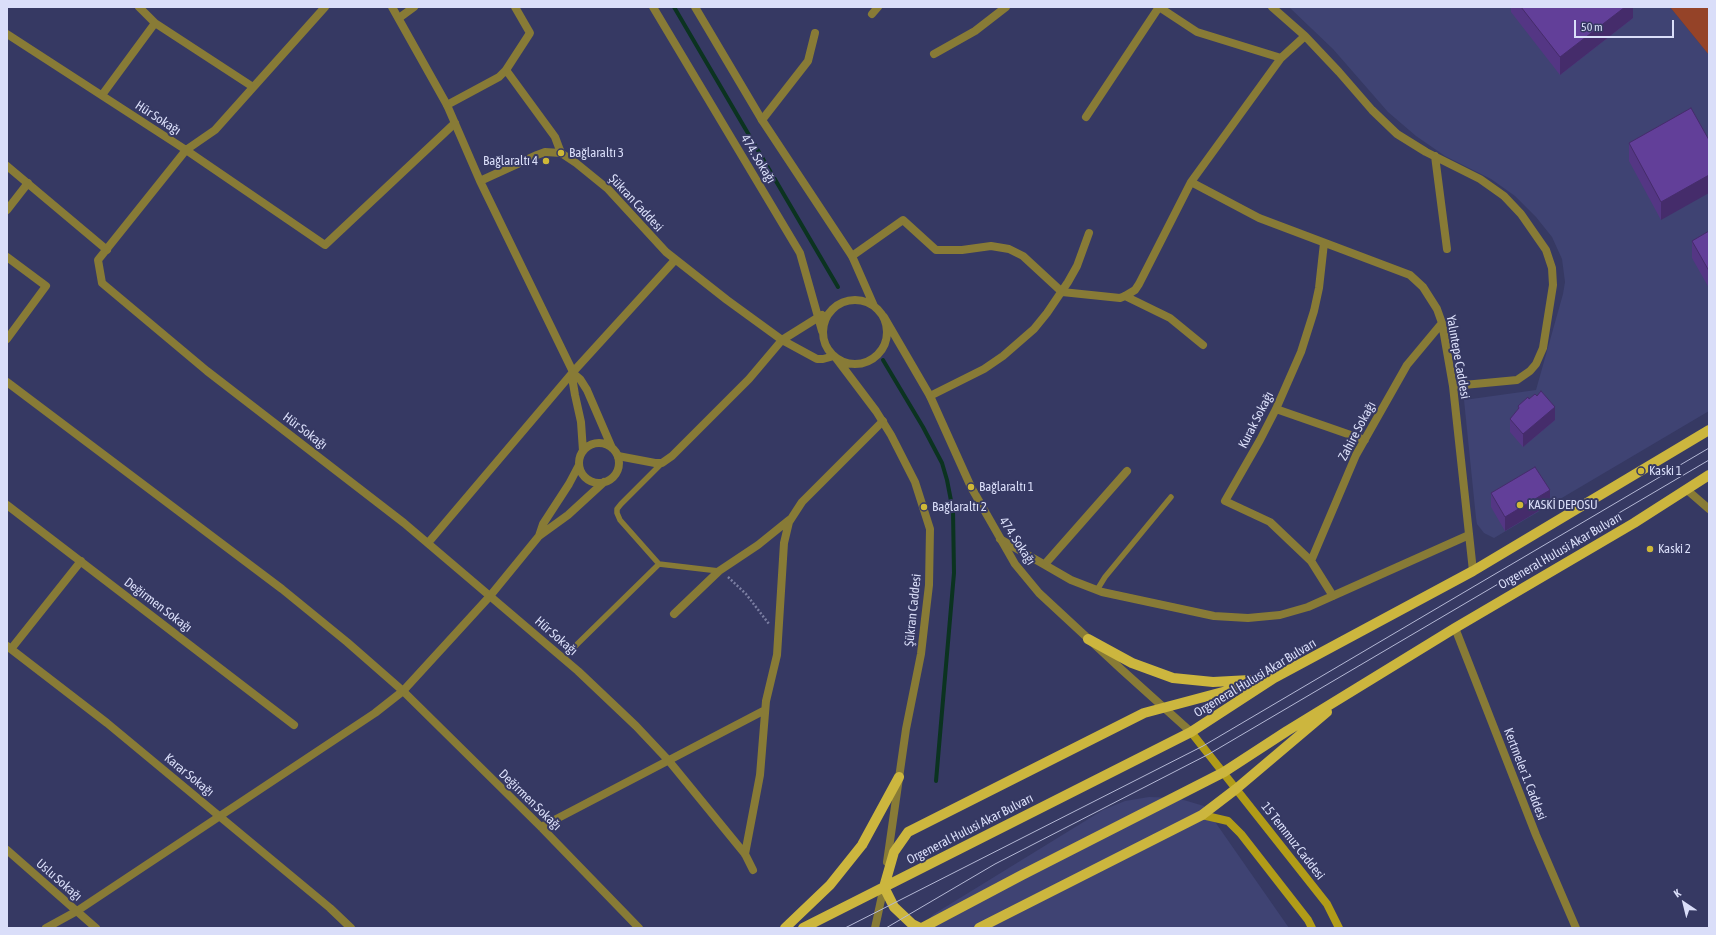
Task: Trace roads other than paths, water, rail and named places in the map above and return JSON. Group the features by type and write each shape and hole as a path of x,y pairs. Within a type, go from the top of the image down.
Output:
{"main road":[{"name":"Orgeneral Hulusi Akar Bulvarı","path":"803,928 1191,732 1274,678 1473,571 1709,430"},
{"name":"Orgeneral Hulusi Akar Bulvarı","path":"921,928 1224,772 1350,692 1455,628 1634,523 1709,475"},
{"path":"1088,639 1132,664 1173,678 1213,682 1274,678"},
{"path":"921,928 912,924 894,907 884,887 894,852 908,832 1144,713 1274,678"},
{"path":"979,928 1202,815 1236,789 1350,692"},
{"name":"15 Temmuz Caddesi","path":"1191,732 1327,904 1339,928"},
{"path":"785,928 830,885 862,845 899,778"},
{"path":"1202,815 1228,821 1241,834 1308,920 1312,928"}],"street":[{"path":"325,7 215,130 186,150 325,245 455,123"},
{"path":"46,928 77,911 219,815 375,713 403,691 490,596 539,536 568,515 604,482 616,474 619,464 618,456 612,448 587,390 580,379 573,373 480,181 447,105 392,7"},
{"path":"399,18 414,7"},
{"path":"447,105 499,77 506,70 530,33 515,7"},
{"name":"474. Sokağı","path":"653,7 800,253 822,331"},
{"name":"474. Sokağı","path":"695,7 762,120 852,256 874,306"},
{"path":"872,14 878,7"},
{"path":"934,54 975,31 1006,7"},
{"path":"1086,116 1159,7 1197,32 1281,58"},
{"path":"1272,7 1305,36 1384,123 1411,144 1480,179 1504,196 1513,205 1546,250 1550,259 1553,277 1543,348 1540,356 1530,371 1518,380 1453,386"},
{"path":"143,9 155,23 254,87"},
{"path":"102,95 155,23"},
{"path":"762,120 808,61 815,33"},
{"name":"Hür Sokağı","path":"7,34 186,150 98,260 102,283 207,371 356,485 428,543 563,658 607,698 669,761 745,854 753,870"},
{"path":"852,256 904,220 936,250 962,250 990,246 1000,247 1016,252 1029,261 1062,292 1120,298 1125,296 1135,290 1139,284 1191,182 1281,58 1305,36"},
{"path":"480,181 536,155 545,152 560,153 555,137 506,70"},
{"name":"Şükran Caddesi","path":"560,153 576,163 608,189 653,239 676,260 782,340 817,359 835,357 883,421 904,458 915,482 930,529 929,585 925,619 899,778 884,887 876,928"},
{"path":"1435,156 1447,248"},
{"path":"7,166 107,250"},
{"name":"Yalıntepe Caddesi","path":"1191,182 1259,218 1410,275 1420,283 1430,297 1442,323 1453,386 1473,571"},
{"path":"7,210 28,183"},
{"path":"930,396 984,369 1003,356 1034,329 1062,292 1077,266 1089,234"},
{"name":"Kurak Sokağı","path":"1311,561 1270,522 1225,501 1276,409 1308,333 1319,288 1324,243"},
{"path":"7,257 46,286 7,339"},
{"path":"428,543 573,373 676,260"},
{"path":"1125,296 1170,318 1203,345"},
{"path":"618,456 662,463 672,456 749,379 782,340 844,301 852,300 867,302 874,306 884,318 887,333 883,348 872,359 865,362 850,364 835,357 826,346 822,331 823,323 831,310"},
{"name":"474. Sokağı","path":"884,318 930,396 971,487 1015,564 1039,593 1191,732"},
{"name":"Zahire Sokağı","path":"1311,561 1356,455 1407,365 1442,323"},
{"path":"573,373 575,395 582,422 583,451"},
{"name":"Değirmen Sokağı","path":"7,382 282,589 347,642 403,691 541,827 639,928"},
{"path":"1276,409 1365,440"},
{"path":"674,614 719,571 758,545 790,519 802,502 883,421"},
{"path":"604,482 594,483 587,480 580,472 579,458 588,446 598,443 605,444 612,448"},
{"path":"539,536 543,524 569,484 579,464"},
{"path":"1044,564 1127,471"},
{"path":"1686,489 1709,510"},
{"name":"Değirmen Sokağı","path":"7,505 294,725"},
{"path":"745,854 760,775 766,700 774,671 779,642 784,543 790,519"},
{"path":"1000,539 1071,580 1097,590 1214,616 1237,618 1280,615 1308,607 1469,535"},
{"path":"9,647 81,561"},
{"path":"1311,561 1333,596"},
{"name":"Kertmeler 1. Caddesi","path":"1455,628 1536,835 1576,928"},
{"name":"Karar Sokağı","path":"9,647 107,723 219,815 330,908 351,928"},
{"path":"541,827 765,710"},
{"name":"Uslu Sokağı","path":"7,850 96,928"}],"lane":[{"path":"662,463 620,504 617,509 617,514 620,520 659,564 719,571"},
{"path":"1097,590 1105,577 1171,497"},
{"path":"563,658 659,564"}],"waterway":[{"path":"674,7 838,287"},
{"path":"883,360 923,427 942,463 953,511 954,573 936,781"}],"tram line":[{"path":"845,928 1203,746 1709,448"},
{"path":"886,928 995,864 1209,754 1709,460"}],"place":[{"name":"Bağlaraltı 3","path":"561,153"},
{"name":"Bağlaraltı 4","path":"546,161"},
{"name":"Kaski 1","path":"1641,471"},
{"name":"Bağlaraltı 1","path":"971,487"},
{"name":"KASKİ DEPOSU","path":"1520,505"},
{"name":"Bağlaraltı 2","path":"924,507"},
{"name":"Kaski 2","path":"1650,549"}]}
